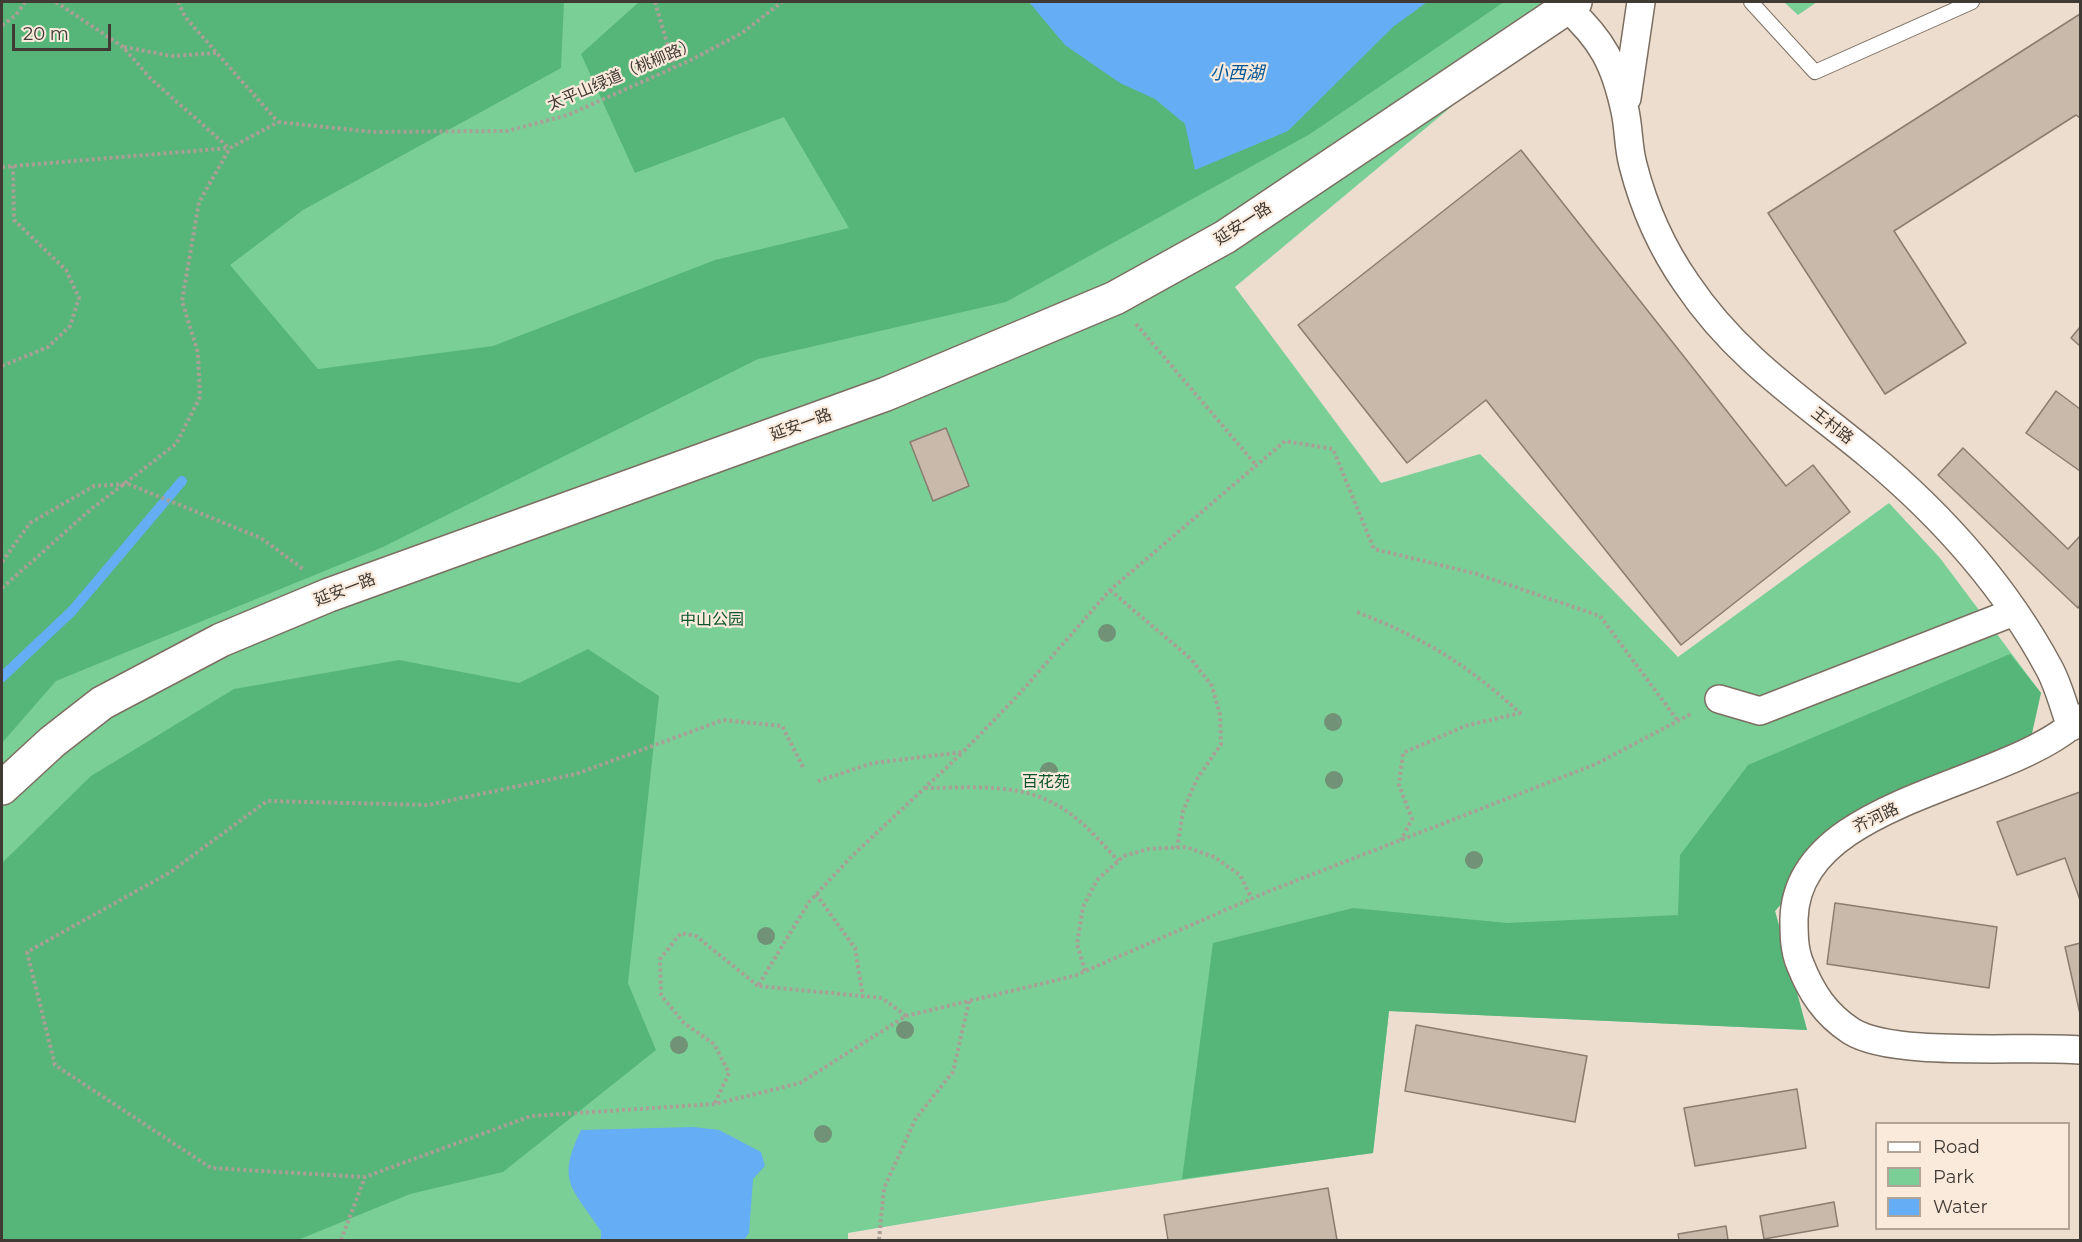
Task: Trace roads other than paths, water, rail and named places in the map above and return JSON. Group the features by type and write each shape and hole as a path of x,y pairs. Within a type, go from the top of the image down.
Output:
{"main road":[{"name":"延安一路","path":"2,788 52,742 102,703 221,640 329,595 886,393 1115,297 1225,237 1570,4"}],"street":[{"name":"王村路","path":"1625,111 1631,52 1641,2"},
{"name":"王村路","path":"1570,4 1603,46 1625,111 1632,163 1648,214 1665,252 1706,313 1766,375 1869,455 1941,522 1990,578 2014,612 2050,669 2076,723"},
{"path":"1719,699 1760,711 2014,612"},
{"name":"齐河路","path":"2076,723 2048,741 1852,828 1822,851 1803,876 1794,905 1794,932 1798,959 1809,986 1826,1011 1852,1032 1881,1042 1940,1047 2080,1050"}],"lane":[{"path":"1751,2 1815,72 1972,2"}],"water":[{"name":"小西湖","path":"1029,2 1427,2 1393,27 1288,131 1195,170 1185,124 1155,99 1120,83 1065,45"},
{"path":"693,1127 719,1130 761,1152 765,1166 753,1179 749,1233 744,1240 601,1240 601,1231 575,1193 569,1173 573,1147 581,1130"}],"waterway":[{"path":"2,677 72,611 182,481"}],"park label":[{"name":"中山公园","path":"712,620"},
{"name":"百花苑","path":"1046,782"}]}
